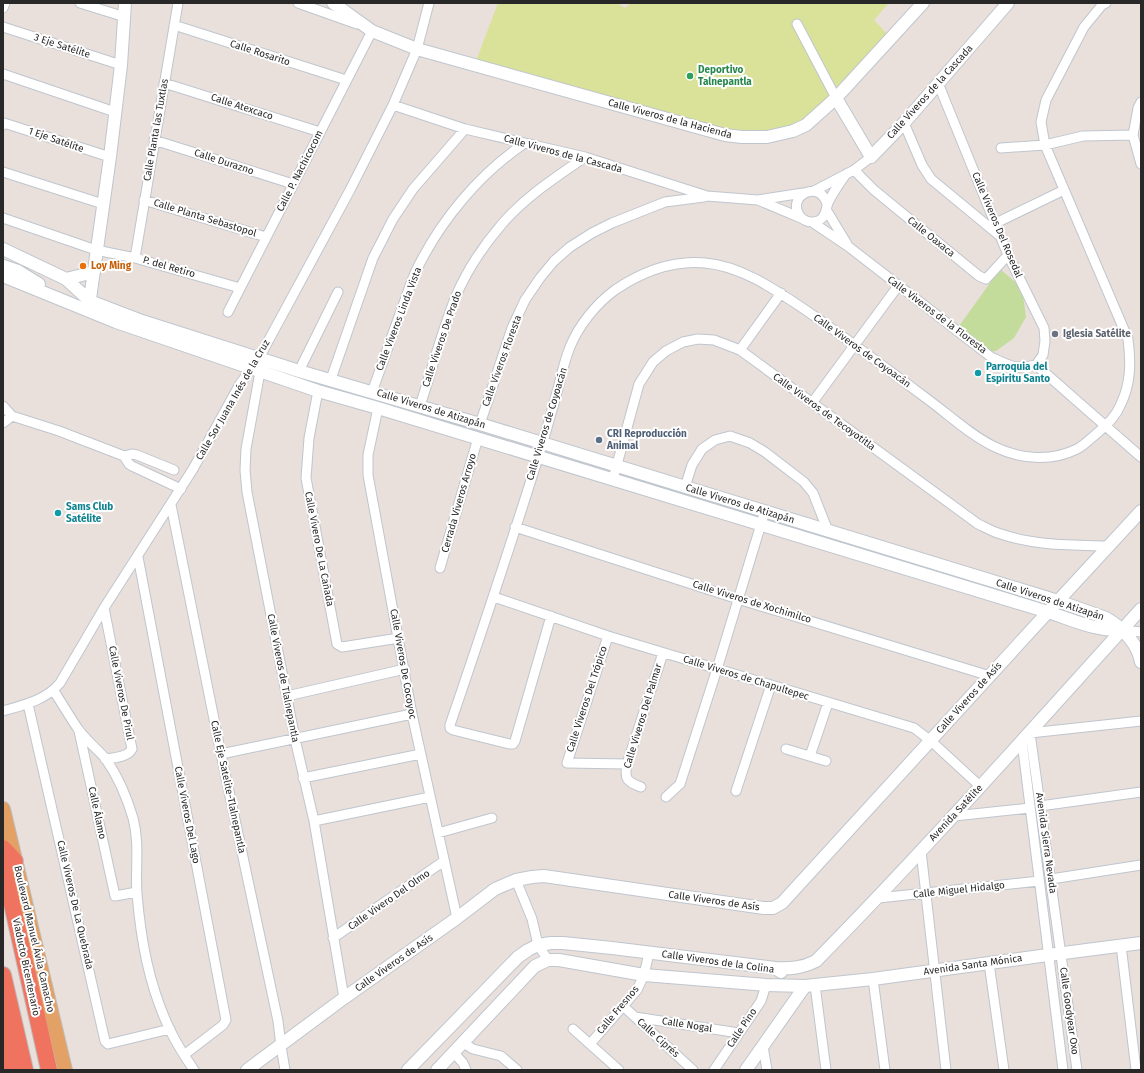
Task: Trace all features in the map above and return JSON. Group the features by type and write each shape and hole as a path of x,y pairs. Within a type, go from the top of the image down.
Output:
{"highway":[{"path":"3,848 9,862"},
{"name":"Viaducto Bicentenario","path":"9,862 49,1070"},
{"path":"3,906 39,1070"},
{"path":"3,979 25,1070"},
{"path":"3,1021 9,1070"}],"main road":[{"name":"Boulevard Manuel Ávila Camacho","path":"3,809 9,862 65,1070"}],"street":[{"path":"3,8 5,3"},
{"path":"80,3 125,17"},
{"path":"90,305 121,65 125,3"},
{"name":"Calle Planta las Tuxtlas","path":"135,258 178,3"},
{"path":"298,3 369,29"},
{"name":"Calle Viveros de la Hacienda","path":"333,3 369,29 417,49 725,136 742,137 767,137 793,131 806,125 836,98 923,3"},
{"name":"Calle Sor Juana Inés de la Cruz","path":"259,358 350,190 393,105 417,49 429,3"},
{"name":"Calle Viveros de la Cascada","path":"814,191 850,172 871,157 904,123 1008,3"},
{"name":"Calle Viveros de Coyoacán","path":"551,616 513,744 460,732 450,728 494,597 538,457 570,348 580,328 592,311 613,292 651,269 688,262 708,263 742,272 781,293 855,345 970,431 995,447 1021,457 1042,458 1062,455 1079,448 1106,426 1120,406 1129,381 1131,360 1128,339 1045,145 1041,122 1046,100 1084,27 1106,3"},
{"path":"797,24 836,98 871,157"},
{"name":"Calle Rosarito","path":"174,25 346,80"},
{"name":"3 Eje Satélite","path":"3,27 121,65"},
{"name":"Calle P. Nachicocom","path":"228,312 346,80 369,29"},
{"path":"3,74 115,112"},
{"name":"Calle Atexcaco","path":"164,83 320,132"},
{"name":"Calle Viveros Del Rosedal","path":"938,83 996,223 1008,256 1044,328 1045,341 1043,355 1036,365"},
{"name":"Calle Viveros de la Cascada","path":"393,105 465,129 585,157 708,196 758,200 803,193"},
{"path":"1140,106 1134,135 1141,164"},
{"name":"1 Eje Satélite","path":"3,125 4,123 110,157"},
{"path":"904,123 924,169 931,179 1001,237"},
{"path":"331,379 372,258 393,219 413,189 465,129"},
{"path":"1001,148 1045,145 1083,136 1134,135"},
{"name":"Calle Durazno","path":"154,140 293,184"},
{"name":"Calle Viveros Linda Vista","path":"372,392 416,272 442,226 457,206 492,169 510,153 525,143"},
{"name":"Calle Viveros De Prado","path":"420,406 457,295 469,270 486,244 503,223 522,204 585,157"},
{"path":"3,172 103,204"},
{"name":"Calle Viveros de la Cascada","path":"827,208 850,172"},
{"name":"Calle Oaxaca","path":"850,172 979,276 986,279 1008,256"},
{"path":"996,223 1064,190"},
{"path":"814,191 822,194 826,200 827,208 824,217 818,221 812,222 801,218 797,212 796,205 803,193 814,191"},
{"name":"Calle Viveros Floresta","path":"480,424 512,328 525,300 554,261 570,246 592,232 612,223 665,202 708,196"},
{"name":"Calle Planta Sebastopol","path":"144,200 266,237"},
{"name":"Calle Viveros de la Cascada","path":"758,200 801,218"},
{"name":"Calle Viveros de la Floresta","path":"827,208 849,247"},
{"name":"P. del Retiro","path":"3,218 96,250 135,258 240,288"},
{"name":"Calle Viveros de la Floresta","path":"812,222 849,247 991,357 1007,365 1021,368 1036,365"},
{"name":"Calle Viveros de Atizapán","path":"3,249 66,279 90,305 116,322 255,370 318,391 761,524 1097,628 1122,630"},
{"name":"Calle Viveros de Atizapán","path":"3,266 18,271 72,304"},
{"path":"66,279 94,272"},
{"name":"Calle Viveros de Atizapán","path":"3,276 72,304 90,305 259,358 1058,601 1106,618 1114,622 1122,630"},
{"path":"812,403 898,286"},
{"path":"299,370 338,292"},
{"path":"740,350 781,293"},
{"name":"Calle Viveros de Tecoyotitla","path":"613,479 639,384 653,362 666,351 683,342 698,339 714,340 740,350 978,524 1000,534 1028,541 1054,544 1109,546"},
{"name":"Calle Viveros de Tlalnepantla","path":"259,358 255,370 246,449 245,470 247,492 295,739 314,821 344,998"},
{"path":"1036,365 1141,457"},
{"name":"Calle Sor Juana Inés de la Cruz","path":"3,711 28,704 54,691 60,683 104,608 193,469 240,384 255,370"},
{"name":"Calle Vivero De La Cañada","path":"318,391 309,438 306,478 338,644 342,647 399,638"},
{"path":"3,406 12,416 59,431 124,456 132,454 137,455 174,470"},
{"name":"Calle Viveros De Cocoyoc","path":"378,408 368,455 368,475 405,669 412,714 457,918"},
{"path":"3,423 12,416"},
{"path":"684,487 692,465 702,450 715,440 730,436 750,443 765,452 804,482 813,494 828,530"},
{"name":"Cerrada Viveros Arroyo","path":"440,568 478,438"},
{"path":"124,456 132,466 180,489"},
{"name":"Calle Eje Satelite-Tlalnepantla","path":"171,504 221,754 278,1021 280,1046 286,1070"},
{"path":"666,797 680,784 765,511"},
{"name":"Calle Viveros de Asís","path":"247,1070 495,889 516,880 544,876 764,908 773,908 782,903 1141,512"},
{"name":"Calle Viveros de Xochimilco","path":"515,527 738,599 990,676"},
{"name":"Calle Viveros Del Lago","path":"138,556 226,1020 223,1025 184,1055"},
{"name":"Calle Viveros de Chapultepec","path":"494,597 608,636 914,728 931,740 980,787"},
{"name":"Calle Viveros De Pirul","path":"104,608 132,749 131,752 127,754 105,759"},
{"path":"1122,630 1141,609"},
{"path":"1122,630 1141,632"},
{"path":"1122,630 1132,641 1141,662"},
{"name":"Avenida Satélite","path":"775,968 798,968 816,961 878,898 954,816 1122,630"},
{"name":"Calle Viveros Del Trópico","path":"608,636 567,763 626,764"},
{"name":"Calle Viveros Del Palmar","path":"641,787 632,784 627,780 625,774 626,764 663,653"},
{"path":"287,696 405,669"},
{"path":"736,791 771,685"},
{"path":"54,691 79,730 105,759 122,788 133,819 138,848 137,892 142,940 148,970 158,1002 170,1029 194,1070"},
{"path":"810,756 828,703"},
{"name":"Calle Viveros De La Quebrada","path":"28,704 105,1041 108,1044 170,1029"},
{"path":"221,754 412,714"},
{"path":"1030,732 1141,721"},
{"name":"Calle Álamo","path":"79,730 115,896 137,892"},
{"name":"Avenida Sierra Nevada","path":"1030,732 1061,953"},
{"name":"Avenida Sierra Nevada","path":"1022,742 1048,954"},
{"path":"786,749 826,761"},
{"path":"303,778 421,754"},
{"path":"1040,806 1141,792"},
{"path":"314,821 430,797"},
{"path":"954,816 1030,808"},
{"path":"438,833 492,818"},
{"path":"921,851 946,1070"},
{"name":"Calle Vivero Del Olmo","path":"333,938 444,861"},
{"path":"1051,879 1141,865"},
{"path":"437,1070 501,1000 535,966 548,960 538,945 532,919 516,880"},
{"name":"Calle Miguel Hidalgo","path":"878,898 1039,881"},
{"name":"Calle Viveros de la Colina","path":"408,1070 518,957 538,945 563,943 775,968 810,985"},
{"name":"Avenida Santa Mónica","path":"810,985 873,979 1048,954 1141,943"},
{"path":"1120,945 1136,1070"},
{"path":"609,969 612,948"},
{"name":"Calle Fresnos","path":"590,1044 637,990 644,975 649,952"},
{"name":"Calle Goodyear Oxo","path":"1061,953 1076,1070"},
{"name":"Calle Goodyear Oxo","path":"1048,954 1063,1070"},
{"name":"Calle Viveros de la Colina","path":"548,960 559,960 644,975 766,985 810,985"},
{"path":"989,963 1004,1070"},
{"path":"766,985 772,978 775,968"},
{"path":"873,979 885,1070"},
{"name":"Calle Pino","path":"714,1070 761,1001 766,985"},
{"path":"746,1070 810,985"},
{"path":"810,985 826,1070"},
{"path":"487,990 501,1000"},
{"name":"Calle Ciprés","path":"623,1006 692,1070"},
{"name":"Calle Nogal","path":"635,1017 739,1033"},
{"path":"573,1029 619,1070"},
{"path":"462,1042 473,1049 501,1056 517,1070"},
{"path":"763,1046 767,1070"},
{"path":"453,1052 463,1063 466,1070"}],"green space":[{"name":"Deportivo Talnepantla","path":"498,3 617,3 625,8 631,3 889,3 874,20 889,36 804,124 767,133 731,132 476,61"},
{"path":"1000,269 1022,288 1026,317 1014,338 996,351 988,352 957,329"}],"place":[{"name":"Deportivo Talnepantla","path":"690,76"},
{"name":"Loy Ming","path":"83,266"},
{"name":"Iglesia Satélite","path":"1055,334"},
{"name":"Parroquia del Espiritu Santo","path":"978,373"},
{"name":"CRI Reproducción Animal","path":"599,440"},
{"name":"Sams Club Satélite","path":"58,513"}]}
